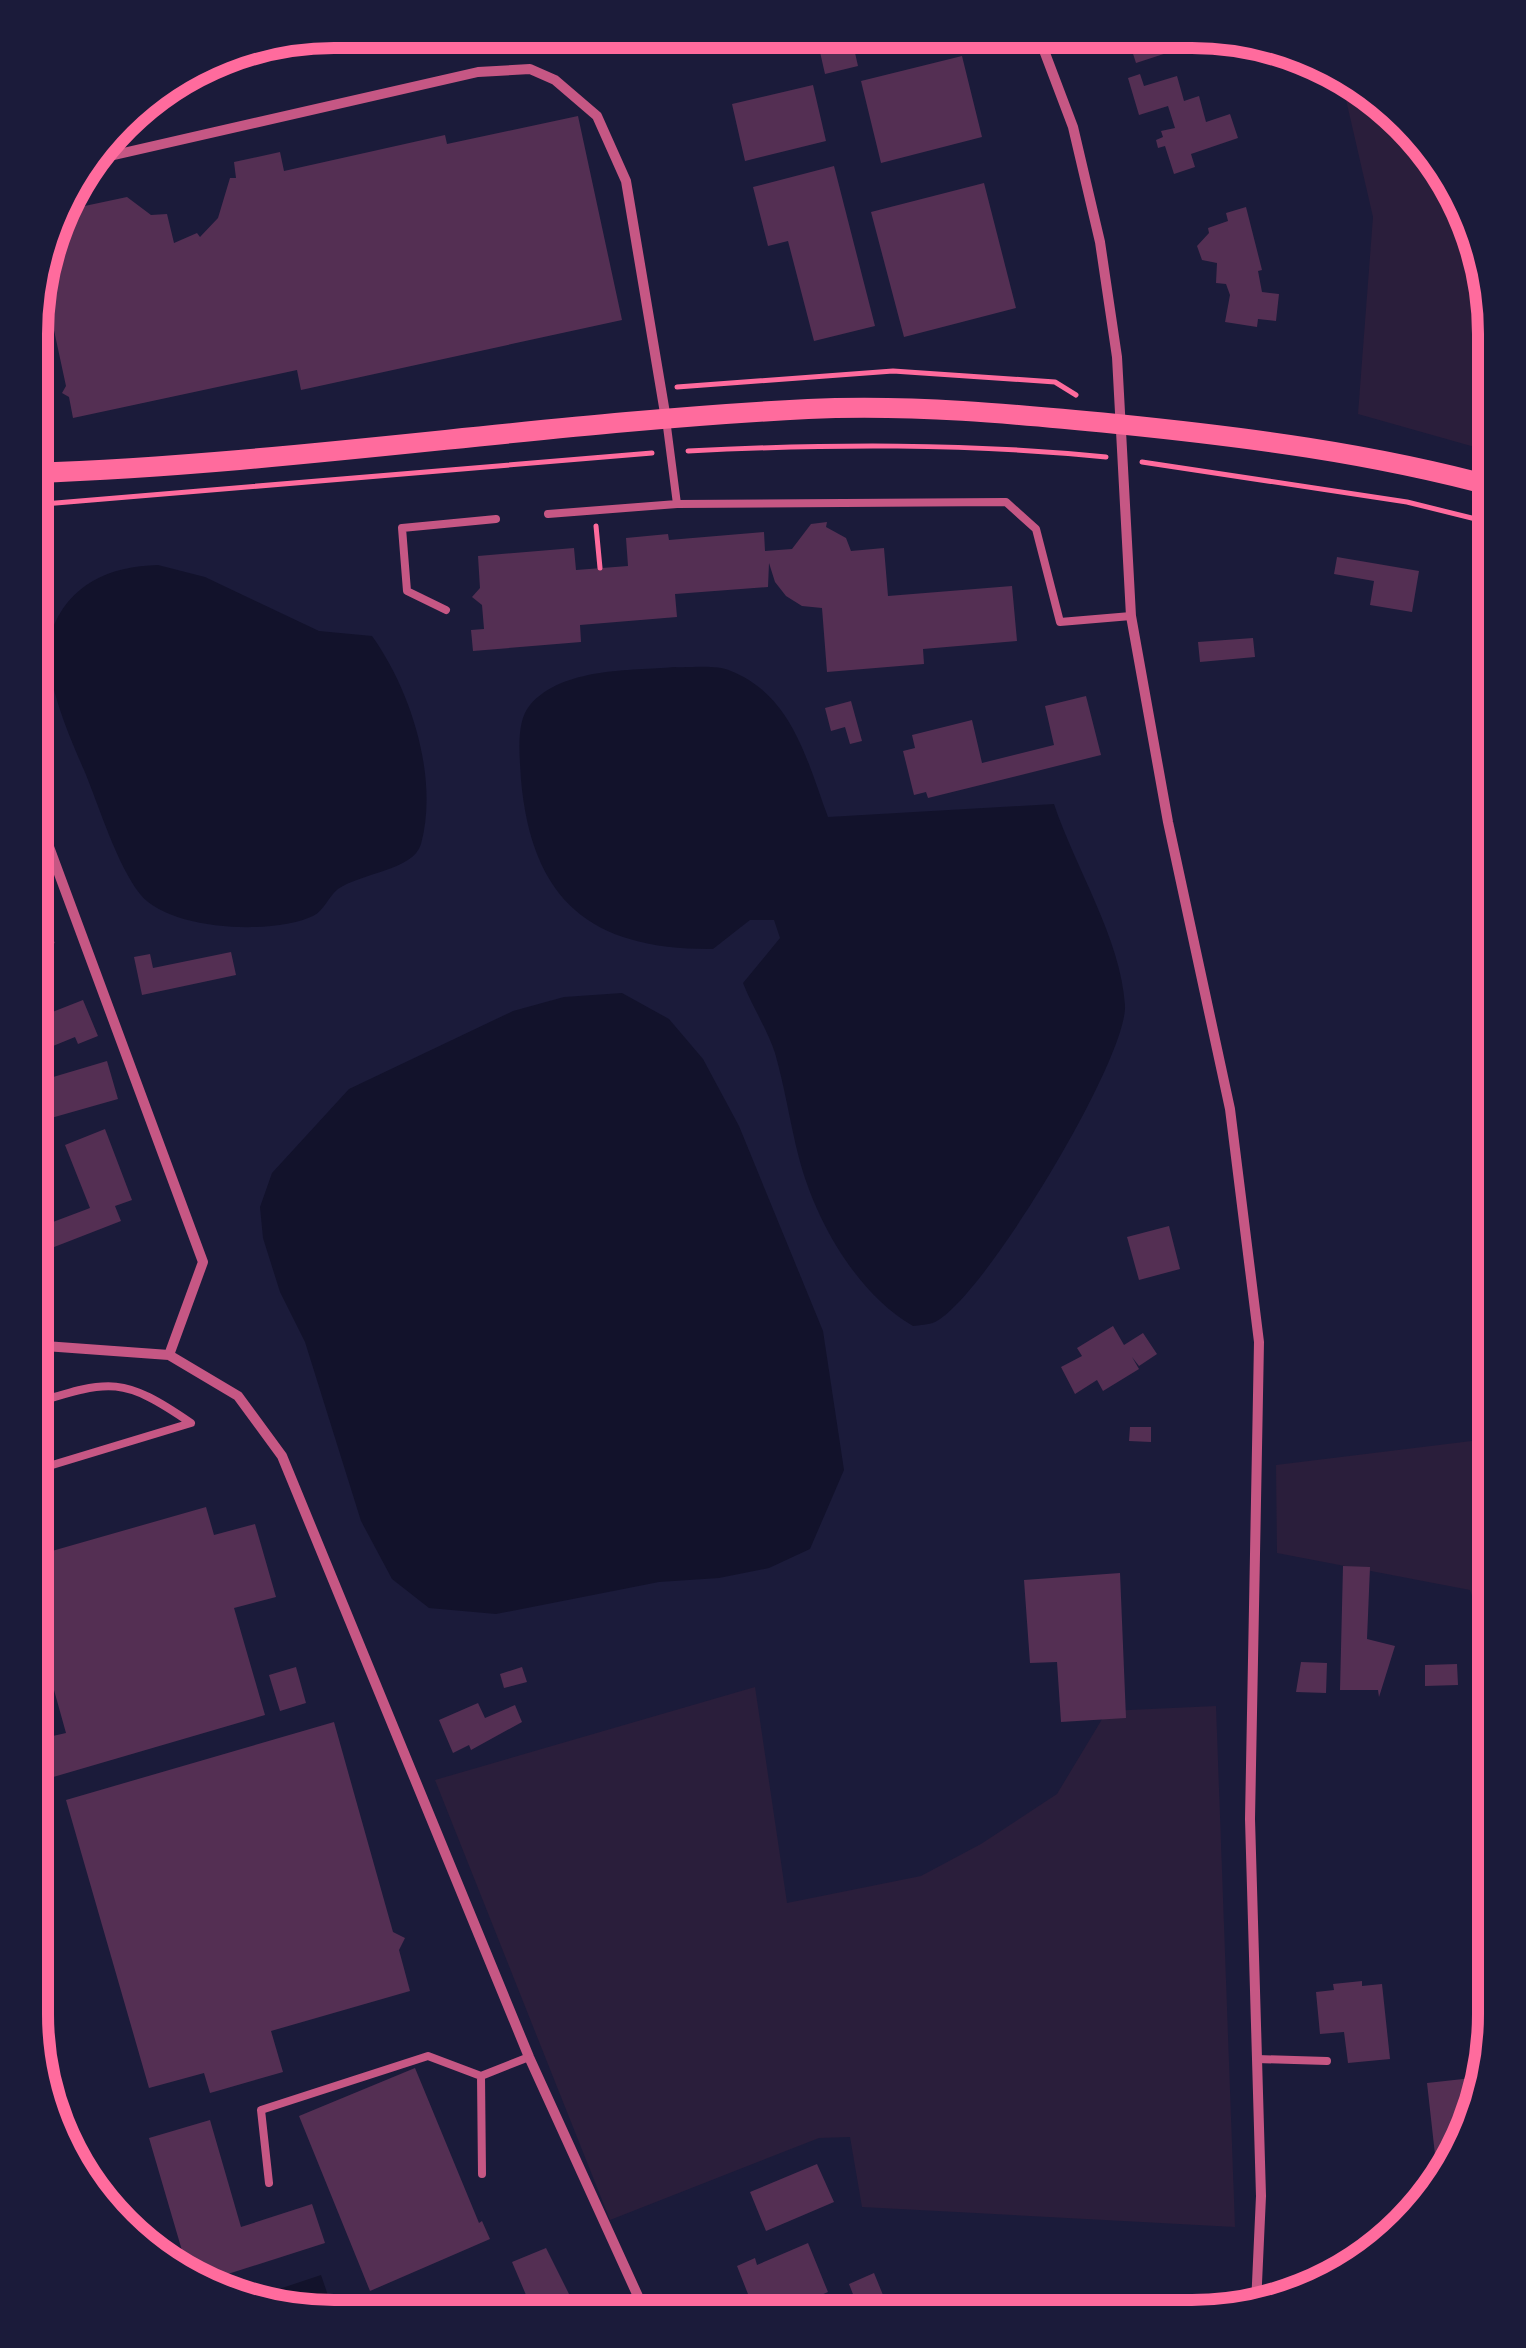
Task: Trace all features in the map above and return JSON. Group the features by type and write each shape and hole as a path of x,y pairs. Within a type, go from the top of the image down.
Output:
{"main road":[{"path":"48,471 431,443 666,419 904,408 1252,437 1409,464 1478,482"}],"street":[{"path":"1043,48 1073,128 1100,242 1117,356 1131,616 1168,822 1230,1109 1258,1342 1250,1819 1262,2196 1257,2293"},
{"path":"110,155 478,72 530,69 555,80 597,116 626,181 666,419"},
{"path":"48,844 203,1262 169,1355"},
{"path":"48,1347 169,1355 238,1396 282,1456 530,2057 640,2300"}],"lane":[{"path":"666,419 677,504"},
{"path":"548,514 677,504 1006,502 1036,529 1060,622 1131,616"},
{"path":"446,610 407,591 402,528 496,518"},
{"path":"48,1399 100,1383 150,1394 191,1424 48,1465"},
{"path":"269,2183 262,2110 428,2056 481,2076 530,2057"},
{"path":"1257,2059 1327,2061"},
{"path":"481,2076 482,2174"}],"path":[{"path":"48,505 670,452 851,442 992,445 1121,459 1407,502 1478,520"},
{"path":"594,511 600,568"}],"shaded area":[{"path":"1344,92 1395,131 1419,159 1457,224 1476,296 1478,448 1358,414 1373,217"},
{"path":"158,565 205,577 319,631 372,636 399,682 424,763 426,818 421,844 408,860 338,889 313,916 274,926 197,922 174,916 140,894 116,852 64,721 52,682 48,647 59,616 80,590 123,569"},
{"path":"675,667 725,669 752,682 769,696 795,732 828,817 1054,804 1106,929 1122,980 1125,1005 1120,1033 1103,1074 1079,1123 1017,1226 957,1304 933,1323 913,1326 874,1295 827,1230 806,1182 775,1053 743,983 780,938 774,920 750,920 713,949 634,940 602,928 576,911 555,887 539,858 527,822 521,780 520,731 525,712 544,693 579,677"},
{"path":"622,993 669,1019 703,1059 739,1126 823,1331 844,1470 810,1549 769,1568 719,1578 659,1582 496,1614 429,1608 392,1579 361,1521 305,1342 280,1292 263,1238 260,1207 272,1173 349,1089 513,1011 564,997"},
{"path":"1478,1440 1478,1615 1470,1590 1277,1553 1276,1465"},
{"path":"755,1687 787,1903 921,1876 981,1844 1057,1794 1107,1711 1216,1706 1235,2227 862,2207 850,2137 819,2138 610,2220 435,1780"},
{"path":"321,2275 329,2300 296,2298 268,2293"}],"building":[{"path":"854,48 858,66 825,74 820,52"},
{"path":"1131,48 1175,48 1176,50 1136,63"},
{"path":"962,56 982,137 881,163 861,81"},
{"path":"1140,74 1144,86 1177,76 1184,101 1199,96 1206,122 1230,114 1238,138 1191,154 1195,167 1174,174 1165,146 1158,148 1156,140 1163,137 1161,131 1175,128 1168,106 1139,115 1128,78"},
{"path":"813,85 826,141 745,161 732,104"},
{"path":"578,116 622,320 301,390 297,370 73,418 69,397 62,393 66,386 49,309 57,260 78,208 127,197 151,215 167,214 174,243 197,233 200,237 218,218 230,178 236,178 234,162 280,152 284,171 445,135 447,144"},
{"path":"834,166 875,326 814,341 788,241 768,246 753,187"},
{"path":"984,183 1016,308 904,337 871,212"},
{"path":"1246,207 1262,270 1258,271 1262,292 1279,294 1276,321 1258,319 1257,327 1225,322 1230,295 1226,284 1216,283 1217,263 1202,260 1197,246 1209,233 1208,228 1228,221 1226,213"},
{"path":"827,522 826,527 846,538 851,551 884,548 888,596 1012,586 1017,641 923,649 924,664 827,672 822,608 802,606 786,596 775,582 769,563 768,587 675,594 677,617 580,625 581,642 473,651 471,630 484,629 482,605 472,597 480,588 478,556 574,548 576,570 628,566 626,538 668,534 669,540 764,532 765,551 792,549 811,524"},
{"path":"1337,557 1419,571 1412,612 1370,605 1374,581 1334,574"},
{"path":"1253,638 1255,657 1200,662 1198,642"},
{"path":"1086,696 1101,755 928,798 926,792 914,795 903,751 915,748 912,735 972,720 982,763 1054,745 1045,706"},
{"path":"851,701 862,741 850,744 845,727 831,731 825,708"},
{"path":"231,952 236,975 142,995 134,957 150,954 153,968"},
{"path":"83,1000 98,1036 78,1044 75,1037 48,1048 48,1014"},
{"path":"107,1061 118,1099 48,1119 48,1079"},
{"path":"105,1129 132,1200 115,1206 121,1221 48,1249 48,1224 90,1208 65,1145"},
{"path":"1169,1226 1180,1269 1139,1280 1127,1237"},
{"path":"1113,1326 1124,1345 1143,1333 1157,1354 1139,1366 1132,1357 1139,1369 1103,1391 1097,1380 1075,1394 1061,1367 1082,1356 1077,1348"},
{"path":"1130,1427 1151,1427 1151,1442 1129,1441"},
{"path":"206,1507 214,1535 255,1524 276,1597 234,1608 265,1715 48,1779 48,1737 66,1733 48,1668 48,1552"},
{"path":"1343,1566 1370,1567 1367,1639 1395,1646 1379,1697 1378,1690 1340,1690"},
{"path":"1120,1573 1126,1718 1061,1722 1057,1662 1030,1663 1024,1580"},
{"path":"1301,1662 1327,1663 1326,1693 1296,1692"},
{"path":"1457,1664 1458,1685 1425,1686 1425,1665"},
{"path":"296,1667 306,1703 280,1711 269,1675"},
{"path":"522,1667 527,1682 504,1688 500,1674"},
{"path":"478,1703 485,1718 515,1705 522,1722 471,1750 469,1745 453,1753 439,1720"},
{"path":"334,1722 393,1932 405,1938 399,1950 410,1991 271,2031 283,2072 210,2093 204,2073 149,2088 66,1800"},
{"path":"1362,1981 1362,1986 1382,1984 1390,2059 1348,2063 1344,2032 1320,2034 1316,1992 1334,1990 1333,1984"},
{"path":"415,2068 479,2223 482,2221 490,2239 370,2291 299,2116"},
{"path":"1471,2078 1449,2141 1436,2163 1427,2083"},
{"path":"210,2120 241,2227 312,2204 325,2243 219,2277 191,2262 184,2257 149,2138"},
{"path":"817,2164 834,2202 766,2231 750,2192"},
{"path":"808,2243 828,2292 810,2300 750,2300 737,2266 755,2258 757,2265"},
{"path":"546,2248 572,2300 528,2300 512,2262"},
{"path":"874,2273 885,2300 855,2300 849,2284"}]}
